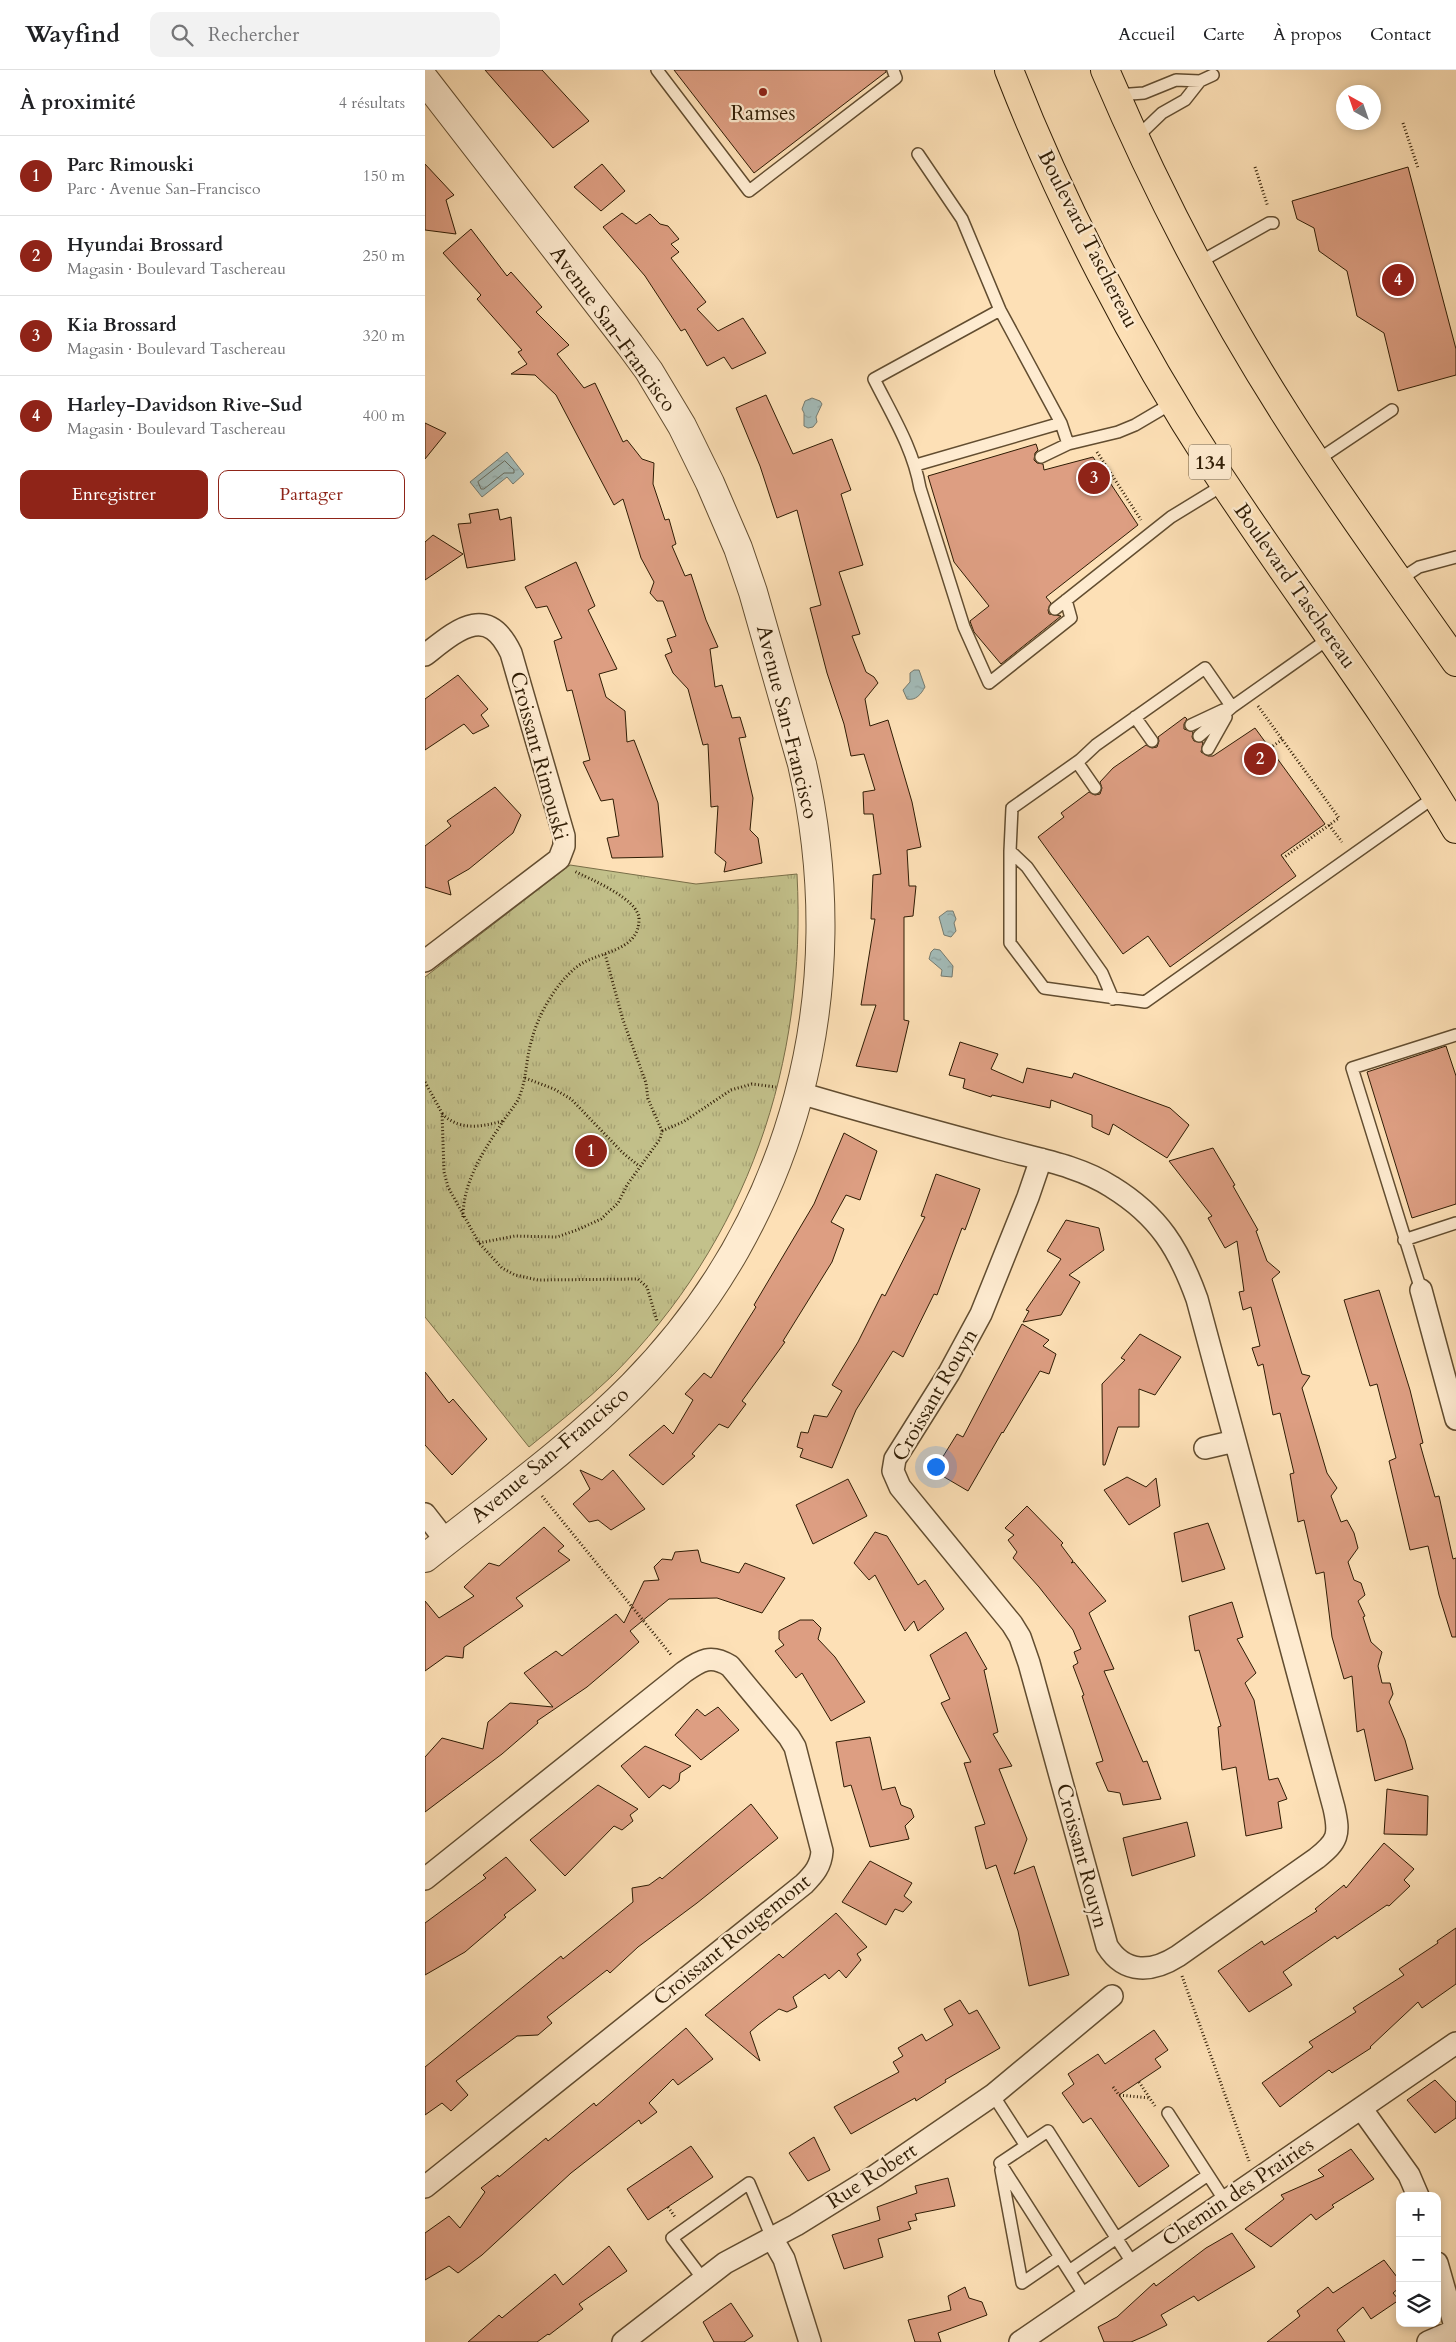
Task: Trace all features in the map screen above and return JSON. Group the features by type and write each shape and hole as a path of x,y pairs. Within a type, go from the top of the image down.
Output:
{"main road":[{"name":"Boulevard Taschereau","path":"1009,70 1039,141 1085,238 1174,402 1225,484 1392,726 1456,828"},
{"path":"1105,70 1136,139 1197,264 1255,365 1316,461 1456,662"}],"street":[{"name":"Avenue San-Francisco","path":"425,80 649,372 695,451 738,548 753,592 809,796 818,855 821,902 819,978 812,1038 791,1091 775,1168 752,1220 707,1296 675,1337 633,1385 597,1419 425,1558"},
{"name":"Croissant Rimouski","path":"425,656 465,627 484,624 500,634 511,653 564,836 564,846 559,858 425,961"},
{"name":"Croissant Rouyn","path":"791,1091 1041,1160 1076,1170 1112,1186 1147,1214 1176,1249 1197,1299 1334,1808 1337,1836 1329,1849 1317,1858 1178,1956 1159,1967 1134,1966 1116,1958 1107,1946 1029,1663 1020,1637 1007,1618 900,1487 893,1471 893,1464 901,1448 949,1373 981,1314 1021,1216 1041,1160"},
{"path":"1421,1290 1456,1419"},
{"path":"1205,1448 1235,1441"},
{"path":"425,1514 446,1541"},
{"name":"Croissant Rougemont","path":"425,1879 684,1672 703,1660 711,1658 730,1666 789,1737 795,1747 822,1851 821,1861 817,1870 803,1884 425,2188"},
{"name":"Rue Robert","path":"623,2342 725,2263 797,2225 875,2176 993,2095 1112,1996"},
{"name":"Chemin des Prairies","path":"1030,2339 1085,2296 1456,2043"},
{"path":"1361,2108 1409,2175 1416,2192"},
{"path":"773,2238 784,2259 810,2342"},
{"path":"1427,2342 1456,2330 1441,2277"}],"lane":[{"path":"657,70 749,191 896,78 893,70"},
{"path":"1136,139 1162,113 1185,100 1200,81 1213,75"},
{"path":"1116,96 1144,93 1176,80 1200,81"},
{"path":"918,154 962,219 1000,310 1061,423 1068,444"},
{"path":"1197,264 1269,223 1273,223"},
{"path":"1000,310 874,379 910,449 916,465 920,488 964,627 989,683 1071,618 1066,600"},
{"path":"1041,458 1068,444 1118,432 1135,425 1174,402"},
{"path":"1316,461 1392,410"},
{"path":"916,465 1061,423"},
{"path":"1055,609 1171,517 1225,484"},
{"path":"1399,580 1419,566 1456,558"},
{"path":"1199,736 1232,707 1331,637"},
{"path":"1232,707 1205,668 1096,745 1077,762 1012,808 1010,851 1011,943 1044,988 1145,1002 1437,796"},
{"path":"1191,725 1232,707"},
{"path":"1208,749 1232,707"},
{"path":"1135,717 1152,741"},
{"path":"1077,762 1095,788"},
{"path":"1010,851 1027,867 1085,948 1102,973 1113,998"},
{"path":"1421,1290 1352,1068 1456,1035"},
{"path":"1404,1240 1456,1224"},
{"path":"993,2095 1026,2146"},
{"path":"1162,2111 1225,2201"},
{"path":"1000,2163 1048,2131 1133,2264"},
{"path":"1000,2163 1085,2296"},
{"path":"1000,2163 1022,2283 1060,2257"},
{"path":"1069,2271 1208,2175"},
{"path":"703,2279 672,2238 749,2183 773,2238"}],"path":[{"path":"1403,123 1418,168"},
{"path":"1255,167 1273,223"},
{"path":"1097,453 1144,524"},
{"path":"1101,468 1105,464"},
{"path":"1259,707 1339,818 1283,858"},
{"path":"1270,748 1283,739"},
{"path":"1329,825 1352,856"},
{"path":"463,1217 471,1178 488,1144 519,1097 525,1078 532,1039 553,995 571,971 581,964 626,945 635,935 639,916 629,901 567,867"},
{"path":"479,1243 515,1236 557,1237 601,1219 617,1203 639,1166 660,1139 662,1131 648,1099 646,1084 623,1020 605,954"},
{"path":"525,1078 554,1089 571,1099 623,1154 639,1166"},
{"path":"425,1082 442,1113 451,1122 464,1126 478,1126 503,1121"},
{"path":"662,1131 683,1122 731,1090 752,1084 791,1091"},
{"path":"442,1113 443,1172 448,1187 479,1243 502,1268 515,1275 539,1280 633,1278 644,1282 647,1286 655,1318 660,1326"},
{"path":"538,1491 674,1659"},
{"path":"1181,1973 1249,2161"},
{"path":"1139,2082 1162,2111"},
{"path":"1113,2086 1119,2095 1150,2098"}],"green space":[{"path":"570,865 696,884 797,874 797,944 791,1013 779,1080 759,1145 733,1207 700,1267 659,1323 612,1376 529,1447 425,1317 425,977"}],"water":[{"path":"812,398 820,401 822,404 816,417 817,422 813,427 808,428 804,426 804,413 802,409 805,401"},
{"path":"507,452 524,474 513,484 507,477 482,497 470,482"},
{"path":"914,670 919,670 925,687 916,698 907,699 903,690 910,682 910,673"},
{"path":"947,911 953,911 956,919 954,923 956,931 951,937 944,935 939,917"},
{"path":"934,949 940,950 953,966 952,977 941,976 942,970 929,959"}],"building":[{"path":"485,70 542,70 589,121 553,148"},
{"path":"674,70 886,70 886,72 754,173"},
{"path":"425,164 454,195 446,200 456,234 425,230"},
{"path":"602,164 625,191 601,211 574,187"},
{"path":"1408,167 1456,349 1456,375 1398,391 1384,333 1357,316 1347,271 1319,251 1314,228 1297,219 1292,201"},
{"path":"622,213 636,224 650,214 660,224 668,226 679,239 671,244 679,252 671,258 706,302 697,309 718,331 743,318 766,353 732,369 724,357 707,366 685,329 681,331 645,276 603,227"},
{"path":"471,229 507,276 511,272 542,307 536,312 569,345 557,354 584,388 595,383 623,442 627,440 642,459 654,463 653,484 665,520 669,519 676,544 672,546 685,576 691,574 706,620 718,647 710,649 715,687 722,685 732,718 740,717 746,737 739,738 753,798 750,830 758,838 762,863 724,872 726,862 715,853 718,806 711,807 708,744 703,745 688,689 673,673 665,655 672,652 667,639 676,636 663,601 657,601 650,593 654,582 641,558 623,499 614,505 556,395 535,375 511,374 527,364 518,352 522,350 477,299 481,295 443,253"},
{"path":"766,395 793,454 832,439 851,490 841,494 863,565 839,572 860,634 852,636 866,672 874,677 878,683 865,699 870,726 888,720 912,802 921,847 907,850 909,886 916,886 913,916 904,917 904,1020 909,1021 897,1072 856,1066 876,1005 861,1005 875,919 871,919 873,875 881,874 873,814 864,814 863,792 875,790 864,754 851,756 844,724 827,673 810,608 821,605 797,510 777,518 760,466 736,408"},
{"path":"425,423 446,433 425,459"},
{"path":"1036,444 1038,450 1035,453 1034,460 1037,463 1043,464 1044,470 1093,457 1138,525 1046,597 1051,603 1048,610 1049,614 1061,616 1001,664 974,632 970,621 989,606 954,562 928,476"},
{"path":"498,509 500,520 511,517 515,560 467,568 458,524 471,523 469,514"},
{"path":"433,535 463,554 425,580 425,542"},
{"path":"576,562 595,606 588,610 617,669 599,674 606,697 625,711 627,742 634,740 658,803 663,857 612,858 607,838 619,836 613,799 601,801 583,762 590,760 572,690 567,691 554,641 562,638 547,606 536,608 525,587"},
{"path":"458,675 488,709 481,715 489,726 473,734 464,724 425,750 425,699"},
{"path":"1185,717 1187,719 1184,729 1193,732 1192,737 1194,741 1203,742 1201,752 1208,756 1213,756 1255,728 1325,824 1281,855 1296,876 1170,967 1148,936 1123,954 1038,837 1064,817 1061,813 1089,792 1095,795 1100,794 1102,788 1100,782 1113,768 1146,745 1152,748 1157,747 1158,737"},
{"path":"495,787 521,815 513,833 469,869 448,881 451,895 425,887 425,846 451,826 447,821"},
{"path":"960,1042 998,1054 991,1069 1023,1083 1027,1068 1072,1078 1074,1073 1170,1108 1189,1125 1167,1158 1113,1124 1109,1135 1092,1127 1092,1115 1051,1100 1050,1108 992,1095 991,1097 963,1088 965,1079 949,1075"},
{"path":"1446,1046 1456,1076 1456,1204 1412,1218 1367,1072"},
{"path":"844,1133 877,1151 860,1200 846,1195 831,1222 844,1229 832,1262 783,1341 785,1342 742,1401 746,1404 728,1428 719,1424 692,1454 695,1456 663,1485 629,1455 664,1425 673,1434 693,1400 685,1394 704,1373 711,1378 756,1307 754,1305 814,1204"},
{"path":"1213,1148 1258,1230 1256,1231 1267,1261 1280,1272 1272,1279 1302,1374 1310,1376 1302,1388 1327,1473 1337,1488 1331,1496 1341,1522 1347,1520 1354,1533 1358,1548 1348,1562 1354,1580 1361,1583 1365,1595 1358,1601 1365,1616 1363,1617 1371,1642 1382,1652 1378,1666 1382,1683 1390,1683 1393,1694 1389,1702 1405,1740 1413,1769 1375,1781 1364,1729 1357,1732 1352,1676 1344,1679 1332,1637 1324,1572 1316,1574 1304,1520 1298,1522 1290,1474 1294,1473 1280,1413 1273,1415 1263,1364 1258,1366 1252,1348 1260,1346 1251,1307 1243,1310 1239,1292 1244,1291 1237,1241 1225,1248 1208,1218 1212,1216 1169,1161"},
{"path":"936,1174 980,1189 965,1230 962,1228 937,1295 934,1294 903,1357 893,1351 856,1410 832,1468 800,1457 803,1449 797,1447 801,1432 808,1433 814,1415 827,1417 842,1391 832,1385 858,1342 882,1294 885,1296 925,1217 921,1216"},
{"path":"1066,1220 1099,1228 1104,1250 1069,1275 1080,1282 1061,1315 1023,1322 1029,1311 1026,1310 1061,1259 1047,1251"},
{"path":"1379,1290 1410,1390 1423,1443 1420,1444 1435,1497 1439,1496 1453,1559 1456,1558 1456,1637 1452,1637 1439,1595 1428,1546 1410,1550 1389,1461 1396,1458 1377,1384 1370,1386 1344,1300"},
{"path":"1022,1324 1049,1340 1043,1346 1056,1354 1049,1374 1040,1371 968,1491 934,1471 957,1434 963,1437"},
{"path":"1140,1334 1181,1357 1155,1395 1139,1389 1139,1427 1118,1427 1105,1465 1103,1465 1102,1384 1125,1360 1121,1358"},
{"path":"425,1372 449,1403 453,1399 487,1439 452,1475 425,1445"},
{"path":"580,1470 602,1480 613,1470 645,1509 611,1530 598,1520 589,1522 573,1504 590,1489"},
{"path":"1127,1477 1146,1487 1156,1478 1160,1506 1129,1525 1104,1490"},
{"path":"848,1479 867,1516 813,1544 796,1505"},
{"path":"1027,1506 1063,1543 1061,1545 1073,1561 1071,1563 1074,1562 1106,1601 1089,1613 1114,1669 1104,1671 1143,1762 1147,1761 1161,1799 1123,1805 1120,1793 1108,1791 1096,1763 1103,1761 1082,1696 1084,1695 1073,1666 1078,1663 1074,1652 1081,1649 1073,1630 1013,1558 1017,1552 1008,1540 1014,1535 1005,1528"},
{"path":"1208,1523 1225,1569 1182,1582 1174,1533"},
{"path":"544,1527 564,1546 558,1551 570,1560 516,1598 523,1606 464,1647 463,1658 446,1656 425,1671 425,1601 439,1618 474,1596 464,1587 489,1563 499,1566"},
{"path":"875,1532 887,1536 918,1585 925,1580 944,1609 918,1631 914,1621 905,1631 875,1575 869,1580 854,1563"},
{"path":"698,1550 701,1562 739,1573 745,1563 785,1578 762,1613 717,1598 669,1599 630,1631 639,1642 620,1659 587,1687 537,1721 538,1723 502,1754 425,1812 425,1757 442,1738 483,1749 488,1722 510,1703 553,1707 524,1673 556,1651 562,1656 616,1614 624,1623 644,1581 659,1580 654,1567 662,1559 672,1560 675,1552"},
{"path":"1232,1602 1243,1637 1237,1639 1256,1673 1245,1683 1254,1700 1269,1780 1278,1778 1287,1799 1278,1802 1282,1828 1246,1836 1236,1767 1222,1770 1218,1727 1221,1726 1199,1650 1195,1651 1189,1616"},
{"path":"800,1620 813,1620 821,1628 818,1639 835,1657 865,1702 831,1721 802,1673 796,1678 775,1651 784,1645 779,1639 779,1631"},
{"path":"966,1632 987,1669 984,1670 998,1732 993,1734 1012,1766 999,1769 1027,1839 1014,1874 1034,1866 1069,1975 1029,1986 1018,1931 996,1865 986,1869 975,1827 985,1824 964,1763 971,1762 941,1703 950,1699 930,1655"},
{"path":"718,1707 739,1730 701,1760 675,1735 697,1709 705,1716"},
{"path":"870,1737 882,1790 895,1787 901,1805 911,1809 914,1817 905,1826 909,1839 870,1847 851,1785 844,1787 836,1742"},
{"path":"645,1746 691,1766 680,1773 679,1781 670,1789 663,1785 649,1798 621,1766"},
{"path":"598,1785 638,1809 630,1815 633,1821 622,1830 614,1826 565,1876 530,1840"},
{"path":"1387,1789 1428,1796 1427,1835 1384,1834"},
{"path":"751,1804 778,1838 697,1903 638,1947 610,1973 607,1970 547,2017 552,2023 538,2035 517,2036 456,2081 468,2095 451,2111 442,2103 425,2115 425,2067 561,1956 563,1959 633,1902 632,1888 649,1885 660,1877 662,1879"},
{"path":"1187,1822 1195,1856 1132,1876 1123,1838"},
{"path":"1384,1843 1414,1869 1404,1880 1410,1886 1389,1906 1387,1905 1337,1939 1335,1936 1283,1972 1292,1985 1249,2012 1218,1971 1262,1941 1264,1945 1317,1911 1315,1909 1344,1885 1346,1888"},
{"path":"506,1857 536,1890 504,1915 506,1917 465,1952 425,1975 425,1923 486,1878 483,1875"},
{"path":"870,1861 912,1883 904,1896 912,1902 903,1912 895,1909 886,1925 842,1902"},
{"path":"836,1913 867,1947 857,1954 861,1960 846,1978 839,1970 829,1979 825,1974 793,1997 797,2007 787,2012 779,2009 750,2032 760,2061 705,2015 779,1954 783,1958"},
{"path":"1456,1928 1456,1984 1422,2008 1418,2002 1371,2048 1332,2073 1329,2070 1280,2107 1262,2083 1313,2047 1309,2042 1356,2012 1353,2008 1404,1975 1399,1969 1438,1943 1437,1941"},
{"path":"960,2000 969,2014 977,2010 1000,2048 945,2080 946,2082 916,2101 915,2098 851,2134 834,2107 899,2072 893,2062 903,2056 898,2048 922,2034 926,2041 953,2025 944,2009"},
{"path":"686,2028 713,2059 678,2085 673,2079 649,2103 657,2112 641,2124 639,2120 571,2173 482,2255 458,2273 449,2266 425,2280 425,2233 449,2216 460,2228 485,2192 481,2188 498,2175 499,2177 546,2138 548,2141 594,2103 596,2106"},
{"path":"1154,2030 1168,2050 1155,2059 1161,2067 1119,2095 1169,2166 1139,2187 1091,2118 1083,2123 1062,2093 1074,2084 1068,2074 1098,2054 1105,2064"},
{"path":"1435,2080 1456,2102 1456,2118 1435,2133 1407,2100"},
{"path":"814,2137 830,2170 808,2181 789,2153"},
{"path":"691,2146 713,2177 648,2220 627,2189"},
{"path":"1351,2149 1374,2179 1332,2205 1334,2207 1316,2220 1311,2214 1271,2247 1245,2229 1284,2199 1281,2195 1324,2176 1318,2170"},
{"path":"948,2178 955,2206 915,2214 917,2220 908,2222 911,2229 878,2239 883,2257 844,2269 832,2235 880,2220 877,2207 917,2193 915,2186"},
{"path":"1232,2233 1255,2267 1198,2301 1194,2296 1161,2315 1167,2325 1145,2336 1131,2342 1104,2342 1098,2327 1117,2317 1154,2283 1156,2286 1206,2248"},
{"path":"609,2246 627,2271 579,2304 583,2309 549,2335 537,2342 468,2342 499,2315 502,2318 555,2274 563,2285"},
{"path":"1384,2260 1396,2276 1396,2290 1393,2293 1396,2296 1396,2302 1371,2319 1363,2307 1337,2330 1345,2342 1267,2342 1300,2316 1297,2311 1328,2287 1333,2293"},
{"path":"965,2287 969,2298 982,2302 987,2315 938,2333 941,2342 915,2342 908,2320 951,2310 948,2296"},
{"path":"731,2303 753,2336 744,2342 714,2342 703,2322"}],"place":[{"name":"Ramses","path":"763,92"},
{"name":"Harley-Davidson Rive-Sud","path":"1398,280"},
{"name":"Kia Brossard","path":"1094,478"},
{"name":"Hyundai Brossard","path":"1260,759"},
{"name":"Parc Rimouski","path":"591,1151"}]}
